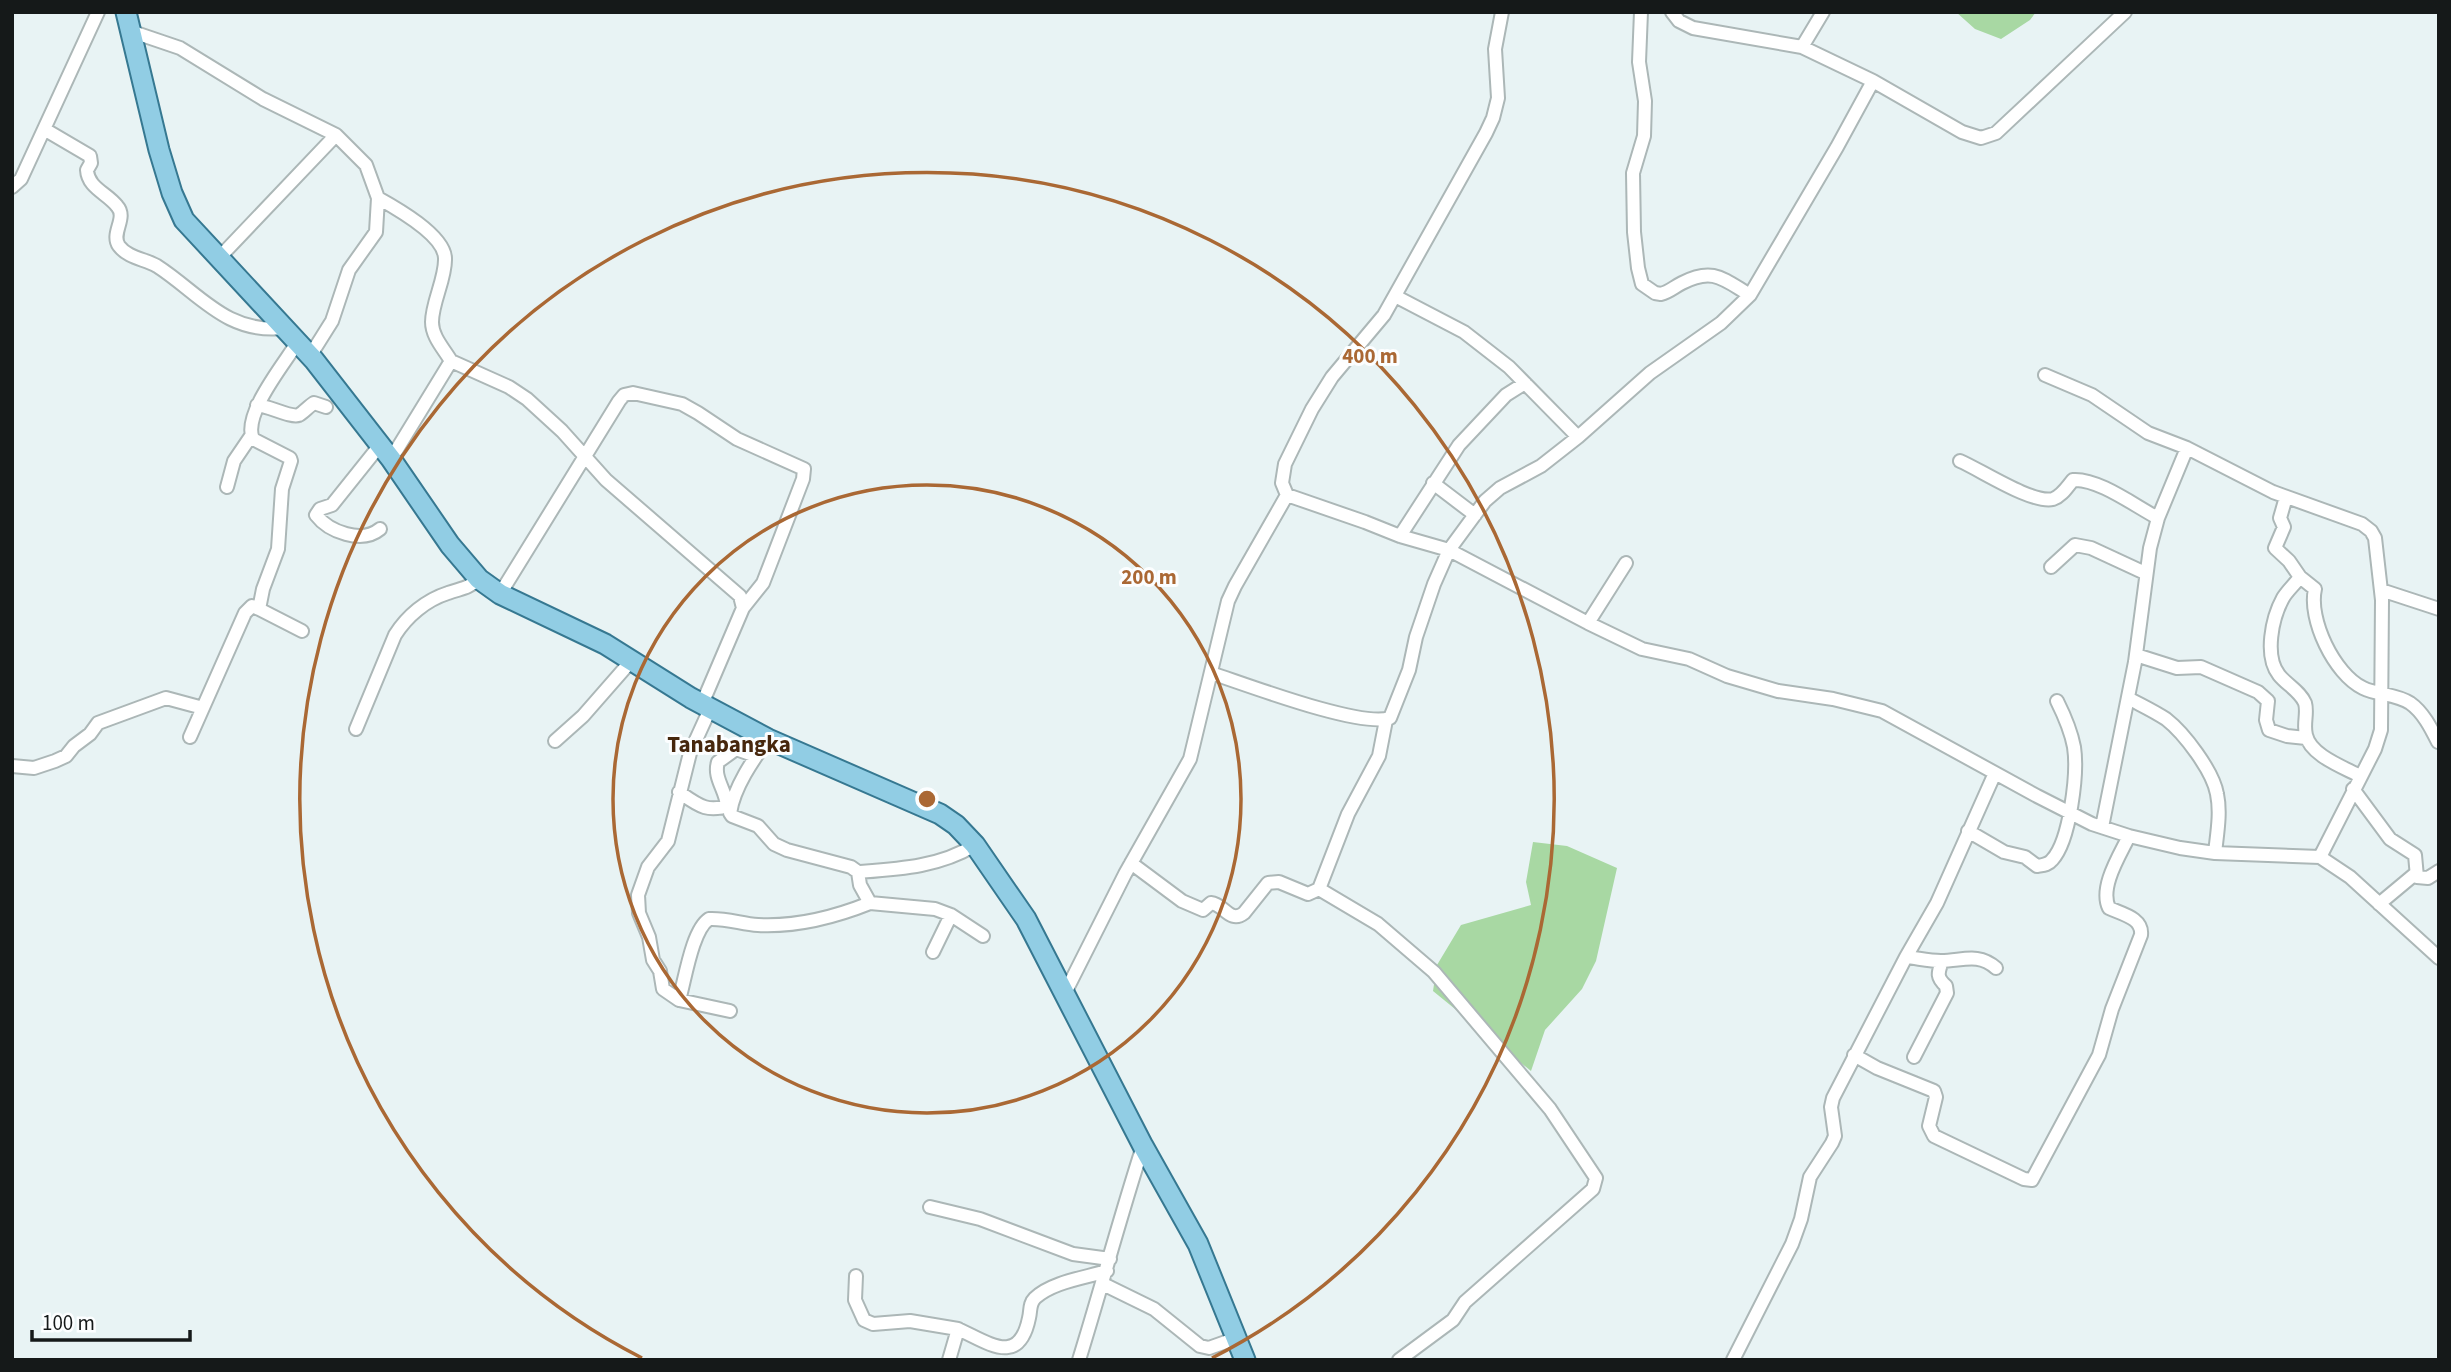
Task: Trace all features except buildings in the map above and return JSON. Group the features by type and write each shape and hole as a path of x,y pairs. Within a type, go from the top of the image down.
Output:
{"main road":[{"path":"128,21 159,150 172,193 184,220 304,349 386,452 450,545 479,579 500,594 605,644 706,706 768,739 940,814 956,825 975,845 1026,919 1143,1146 1198,1244 1245,1360"}],"street":[{"path":"12,187 21,179 98,12"},
{"path":"1502,12 1496,39 1495,57 1499,86 1493,118 1439,221 1384,314 1332,377 1295,440 1282,474 1287,495 1400,536 1449,550 1588,623 1651,652 1689,659 1727,676 1778,691 1833,699 1882,711 1995,773 2102,827 2180,848 2215,853 2320,857 2350,877 2439,958"},
{"path":"1640,12 1639,55 1645,101 1644,136 1633,173 1634,232 1640,279 1647,289 1661,294 1683,282 1716,275 1750,295"},
{"path":"1672,12 1679,21 1693,28 1802,47 1872,81 1972,137 1996,133 2125,12"},
{"path":"1802,47 1823,12"},
{"path":"128,21 180,48 263,99 336,135 366,165 378,198 376,232 349,270 332,321 304,349 257,405 251,436 234,461 227,488"},
{"path":"1131,863 1182,901 1203,910 1211,903 1217,903 1236,917 1244,914 1268,883 1279,882 1308,894 1320,889 1349,814 1379,756 1386,720 1394,713 1409,670 1425,606 1449,550 1493,493 1541,466 1650,373 1721,323 1750,295 1872,81"},
{"path":"44,129 89,156 91,163 87,176 122,214 116,234 117,243 125,253 153,264 218,313 258,328 283,328"},
{"path":"218,259 336,135"},
{"path":"378,198 411,218 430,235 444,254 432,322 435,334 451,361 509,387 527,399 562,431 606,480 736,591 743,601 743,608"},
{"path":"1395,296 1464,332 1508,367 1578,437"},
{"path":"380,529 371,536 356,536 335,530 316,515 320,509 331,505 386,452 451,361"},
{"path":"2045,375 2092,395 2148,433 2187,448 2286,497 2356,522 2371,531 2377,547 2381,590 2381,730 2375,749 2320,857"},
{"path":"1400,536 1459,444 1506,395 1525,383"},
{"path":"500,594 624,395 647,395 689,407 737,439 801,466 803,479 763,583 743,608 706,706 679,792 668,841 648,867 638,895 639,913 652,945 653,960 660,971 661,985 679,1000 730,1011"},
{"path":"257,405 295,415 314,403 326,407"},
{"path":"251,436 291,461 282,489 278,549 263,589 259,609"},
{"path":"2102,827 2136,655 2145,573 2158,518 2187,448"},
{"path":"1961,461 2044,499 2053,499 2073,480 2082,479 2158,518"},
{"path":"1433,483 1475,515"},
{"path":"1065,993 1131,863 1191,759 1209,691 1224,613 1235,586 1287,495"},
{"path":"2286,497 2280,518 2284,527 2275,548 2290,561 2300,577 2315,589 2313,606 2327,648 2355,683 2383,695 2408,701 2418,709 2438,742"},
{"path":"2051,567 2075,545 2091,548 2145,573"},
{"path":"1588,623 1626,563"},
{"path":"2300,577 2283,598 2271,639 2277,672 2306,705 2306,738"},
{"path":"356,729 401,626 425,604 449,592 465,589 479,579"},
{"path":"2381,590 2439,610"},
{"path":"190,737 245,612 252,606 302,631"},
{"path":"2136,655 2176,667 2201,667 2258,692 2268,701 2266,720 2269,730 2306,738 2325,757 2360,776"},
{"path":"555,741 583,716 632,660"},
{"path":"1211,673 1311,706 1386,720"},
{"path":"12,766 34,768 55,761 66,756 99,723 166,698 203,708"},
{"path":"2128,698 2166,719 2180,732 2208,772 2217,791 2215,853"},
{"path":"1968,831 2004,852 2025,857 2039,866 2054,858 2071,813 2074,747 2063,711 2057,701"},
{"path":"679,792 710,810 729,806 768,739"},
{"path":"756,756 736,749 731,750 718,762 717,776 732,816 758,825 774,844 787,850 851,867 858,872 905,869 935,863 958,855 975,845"},
{"path":"1733,1360 1792,1244 1801,1219 1810,1177 1835,1136 1831,1107 1833,1098 1937,903 1995,773"},
{"path":"2353,789 2390,839 2413,852 2416,860 2415,874 2379,904"},
{"path":"1854,1055 1877,1068 1934,1091 1936,1097 1928,1126 1934,1136 2024,1179 2032,1180 2099,1055 2112,1009 2141,935 2142,929 2138,922 2109,908 2106,901 2106,890 2129,836"},
{"path":"2415,874 2419,878 2428,878 2439,871"},
{"path":"858,872 860,885 870,903"},
{"path":"1320,889 1378,924 1434,972 1550,1109 1596,1178 1592,1189 1465,1302 1453,1321 1399,1360"},
{"path":"679,1000 697,934 709,919 760,925 796,923 834,917 870,903 935,909 951,915 983,936"},
{"path":"933,952 951,915"},
{"path":"1906,957 1942,961 1970,957 1996,968"},
{"path":"1914,1057 1947,993 1938,974 1942,961"},
{"path":"1079,1360 1143,1146"},
{"path":"930,1207 980,1219 1073,1254 1106,1271 1200,1346 1209,1348 1237,1338"},
{"path":"856,1276 855,1300 864,1320 873,1324 911,1321 958,1329 994,1345 1011,1347 1024,1338 1030,1305 1037,1297 1048,1289 1106,1271"},
{"path":"949,1360 958,1329"}],"green space":[{"path":"1956,12 2036,12 2030,20 2001,39 1975,29"},
{"path":"1533,842 1567,846 1617,868 1596,961 1582,989 1545,1030 1531,1071 1433,991 1437,965 1461,925 1531,905 1526,882"}],"district":[{"name":"Tanabangka","path":"729,744"}]}
